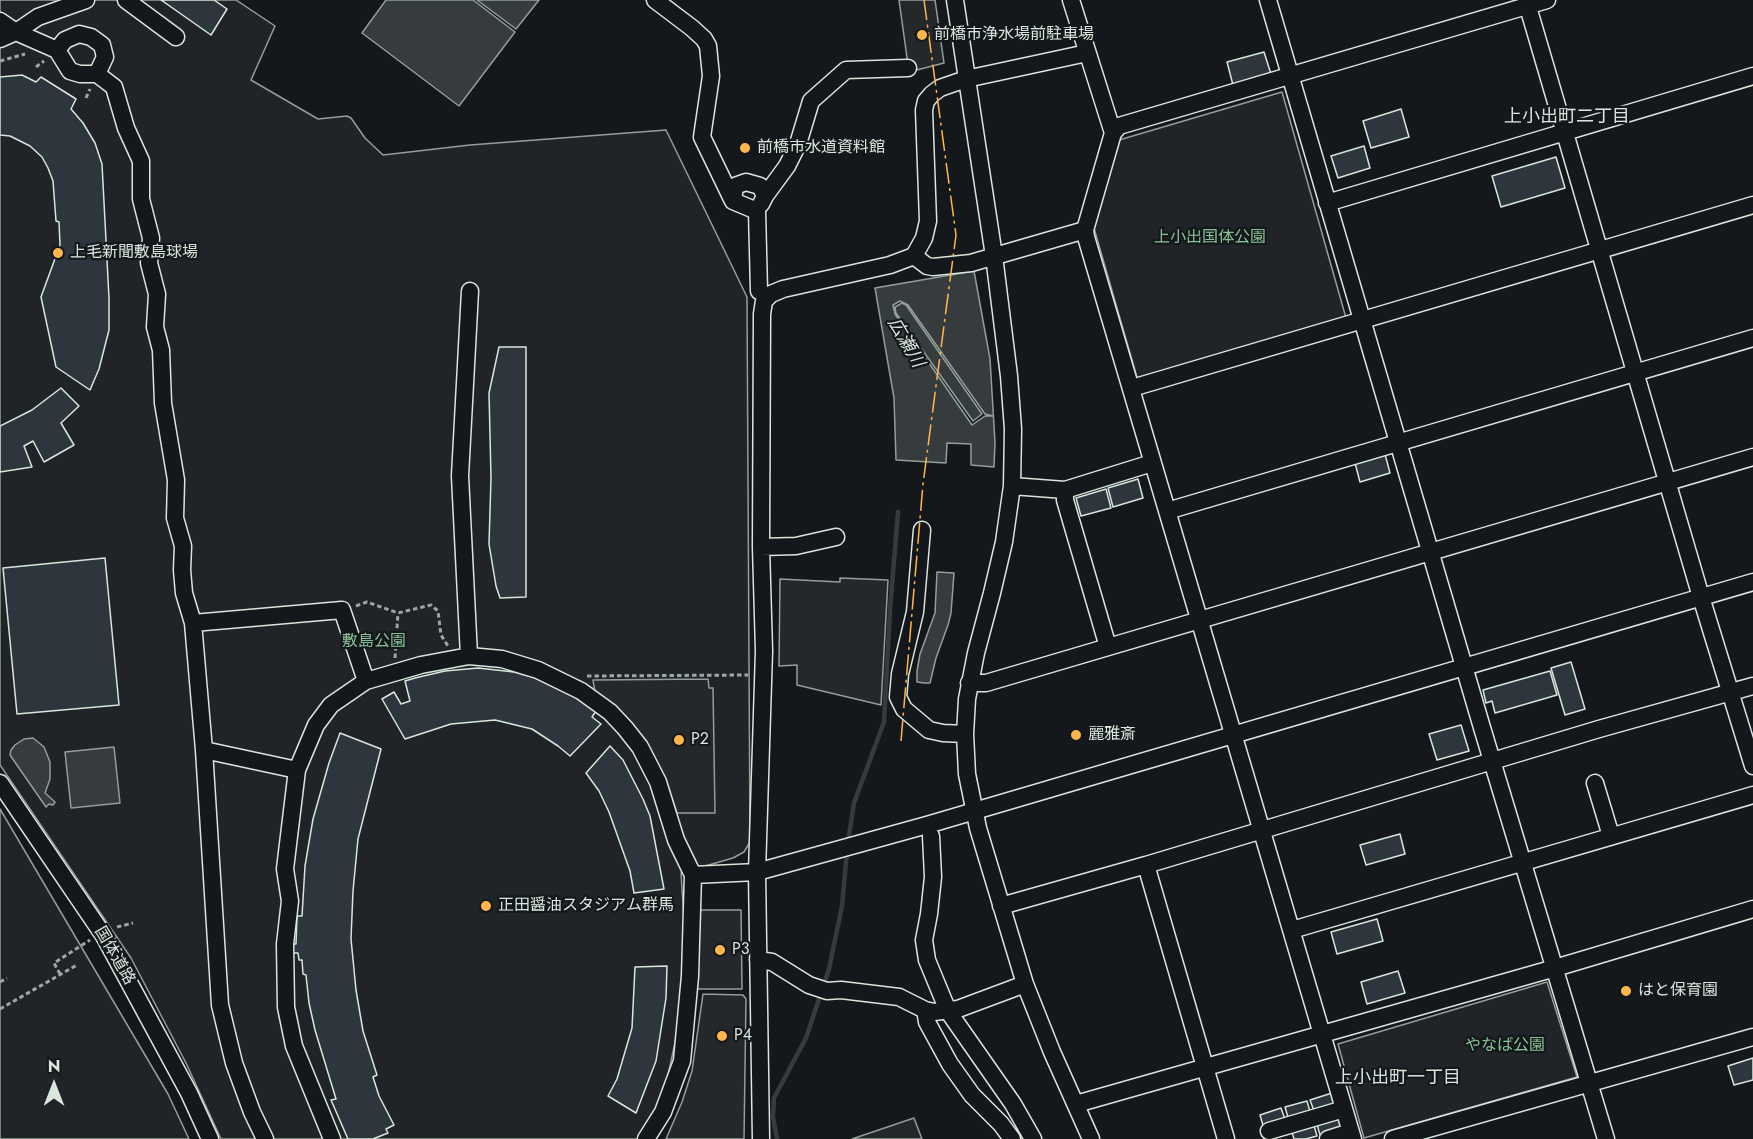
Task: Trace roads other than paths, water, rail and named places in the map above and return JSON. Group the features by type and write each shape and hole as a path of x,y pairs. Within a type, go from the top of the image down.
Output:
{"street":[{"path":"0,39 16,32 38,17 86,0"},
{"path":"126,0 176,37"},
{"path":"655,0 692,28 708,46 711,66 702,137 733,201"},
{"path":"955,0 994,256 1012,410 1012,486 1004,542 969,683 965,734 967,774 974,811 1025,984 1091,1139"},
{"path":"1268,0 1492,762 1606,1139"},
{"path":"1328,1139 1351,1135 1085,230 1113,133 1119,126 1527,3 1547,0"},
{"path":"1076,1 1087,53 1113,133"},
{"path":"1527,3 1701,597 1753,766"},
{"path":"0,21 16,32 57,50 70,71 80,74 97,74 114,87 126,128 141,161 141,199 151,238 149,263 157,294 155,327 161,350 163,403 176,480 175,518 183,546 184,593 193,623 204,750 220,1005 234,1063 252,1112 266,1139"},
{"path":"57,50 65,40 79,34 91,37 102,45 105,57 97,74"},
{"path":"761,1139 757,872 764,651 761,547 764,301 771,294 783,289 890,265 914,256 924,238 928,221 924,126 926,101 940,88 966,79 1087,53"},
{"path":"761,204 787,166 798,144 811,101 846,70 908,68"},
{"path":"1327,203 1753,76"},
{"path":"733,201 735,186 746,182 760,186 759,291"},
{"path":"733,201 761,204"},
{"path":"1132,388 1753,205"},
{"path":"914,256 927,266 933,267 971,263 1085,230"},
{"path":"464,656 460,476 470,291"},
{"path":"1167,511 1753,338"},
{"path":"969,683 986,683 1753,457"},
{"path":"1012,486 1065,490 1152,464"},
{"path":"1065,490 1065,500 1108,647"},
{"path":"922,530 915,612 900,674 898,697 904,709 929,730 965,734"},
{"path":"761,547 796,546 836,537"},
{"path":"693,875 757,872 867,842 1753,582"},
{"path":"193,623 342,610 366,681"},
{"path":"328,1138 294,1046 286,1007 285,944 290,901 285,869 297,770 316,724 332,705 366,681 464,656 501,660 538,670 581,691 610,712 625,728 640,747 658,782 676,840 693,875 690,976 682,1061 663,1112 646,1139"},
{"path":"1001,906 1262,831 1599,729 1753,686"},
{"path":"204,750 297,770"},
{"name":"国体道路","path":"0,783 104,936 189,1093 210,1139"},
{"path":"1594,783 1611,836"},
{"path":"1292,930 1753,795"},
{"path":"931,836 933,877 924,940 927,960 948,1011 1013,1104 1033,1139"},
{"path":"1146,865 1226,1139"},
{"path":"1076,1104 1555,968 1753,909"},
{"path":"758,960 772,962 828,990 899,997 925,1010 948,1011 1025,984"},
{"path":"925,1010 927,1022 950,1064 972,1095 1012,1139"},
{"path":"1393,1139 1753,1037"},
{"path":"1269,1131 1344,1109"}],"water":[{"path":"386,0 473,0 515,32 459,106 362,33"},
{"path":"477,0 539,0 516,29"},
{"name":"広瀬川","path":"974,271 990,359 995,442 994,467 971,465 971,444 947,443 946,463 896,460 894,398 875,288"},
{"path":"937,572 954,573 951,613 930,683 917,682 920,654 935,613"},
{"path":"33,738 44,747 50,762 50,779 45,793 55,802 46,807 10,755 15,745 24,739"},
{"path":"114,747 120,803 71,808 65,752"}],"waterway":[{"path":"848,842 854,803 884,722 898,512"},
{"path":"777,1139 773,1117 774,1098 806,1038 829,969 842,906 847,851"}],"place":[{"name":"前橋市浄水場前駐車場","path":"922,35"},
{"name":"前橋市水道資料館","path":"745,148"},
{"name":"上毛新聞敷島球場","path":"58,253"},
{"name":"麗雅斎","path":"1076,735"},
{"name":"P2","path":"679,740"},
{"name":"正田醤油スタジアム群馬","path":"486,906"},
{"name":"P3","path":"720,950"},
{"name":"はと保育園","path":"1626,991"},
{"name":"P4","path":"722,1036"}],"district":[{"name":"上小出町二丁目","path":"1567,118"},
{"name":"上小出町一丁目","path":"1398,1079"}],"park label":[{"name":"上小出国体公園","path":"1210,238"},
{"name":"敷島公園","path":"374,642"},
{"name":"やなば公園","path":"1505,1046"}]}
